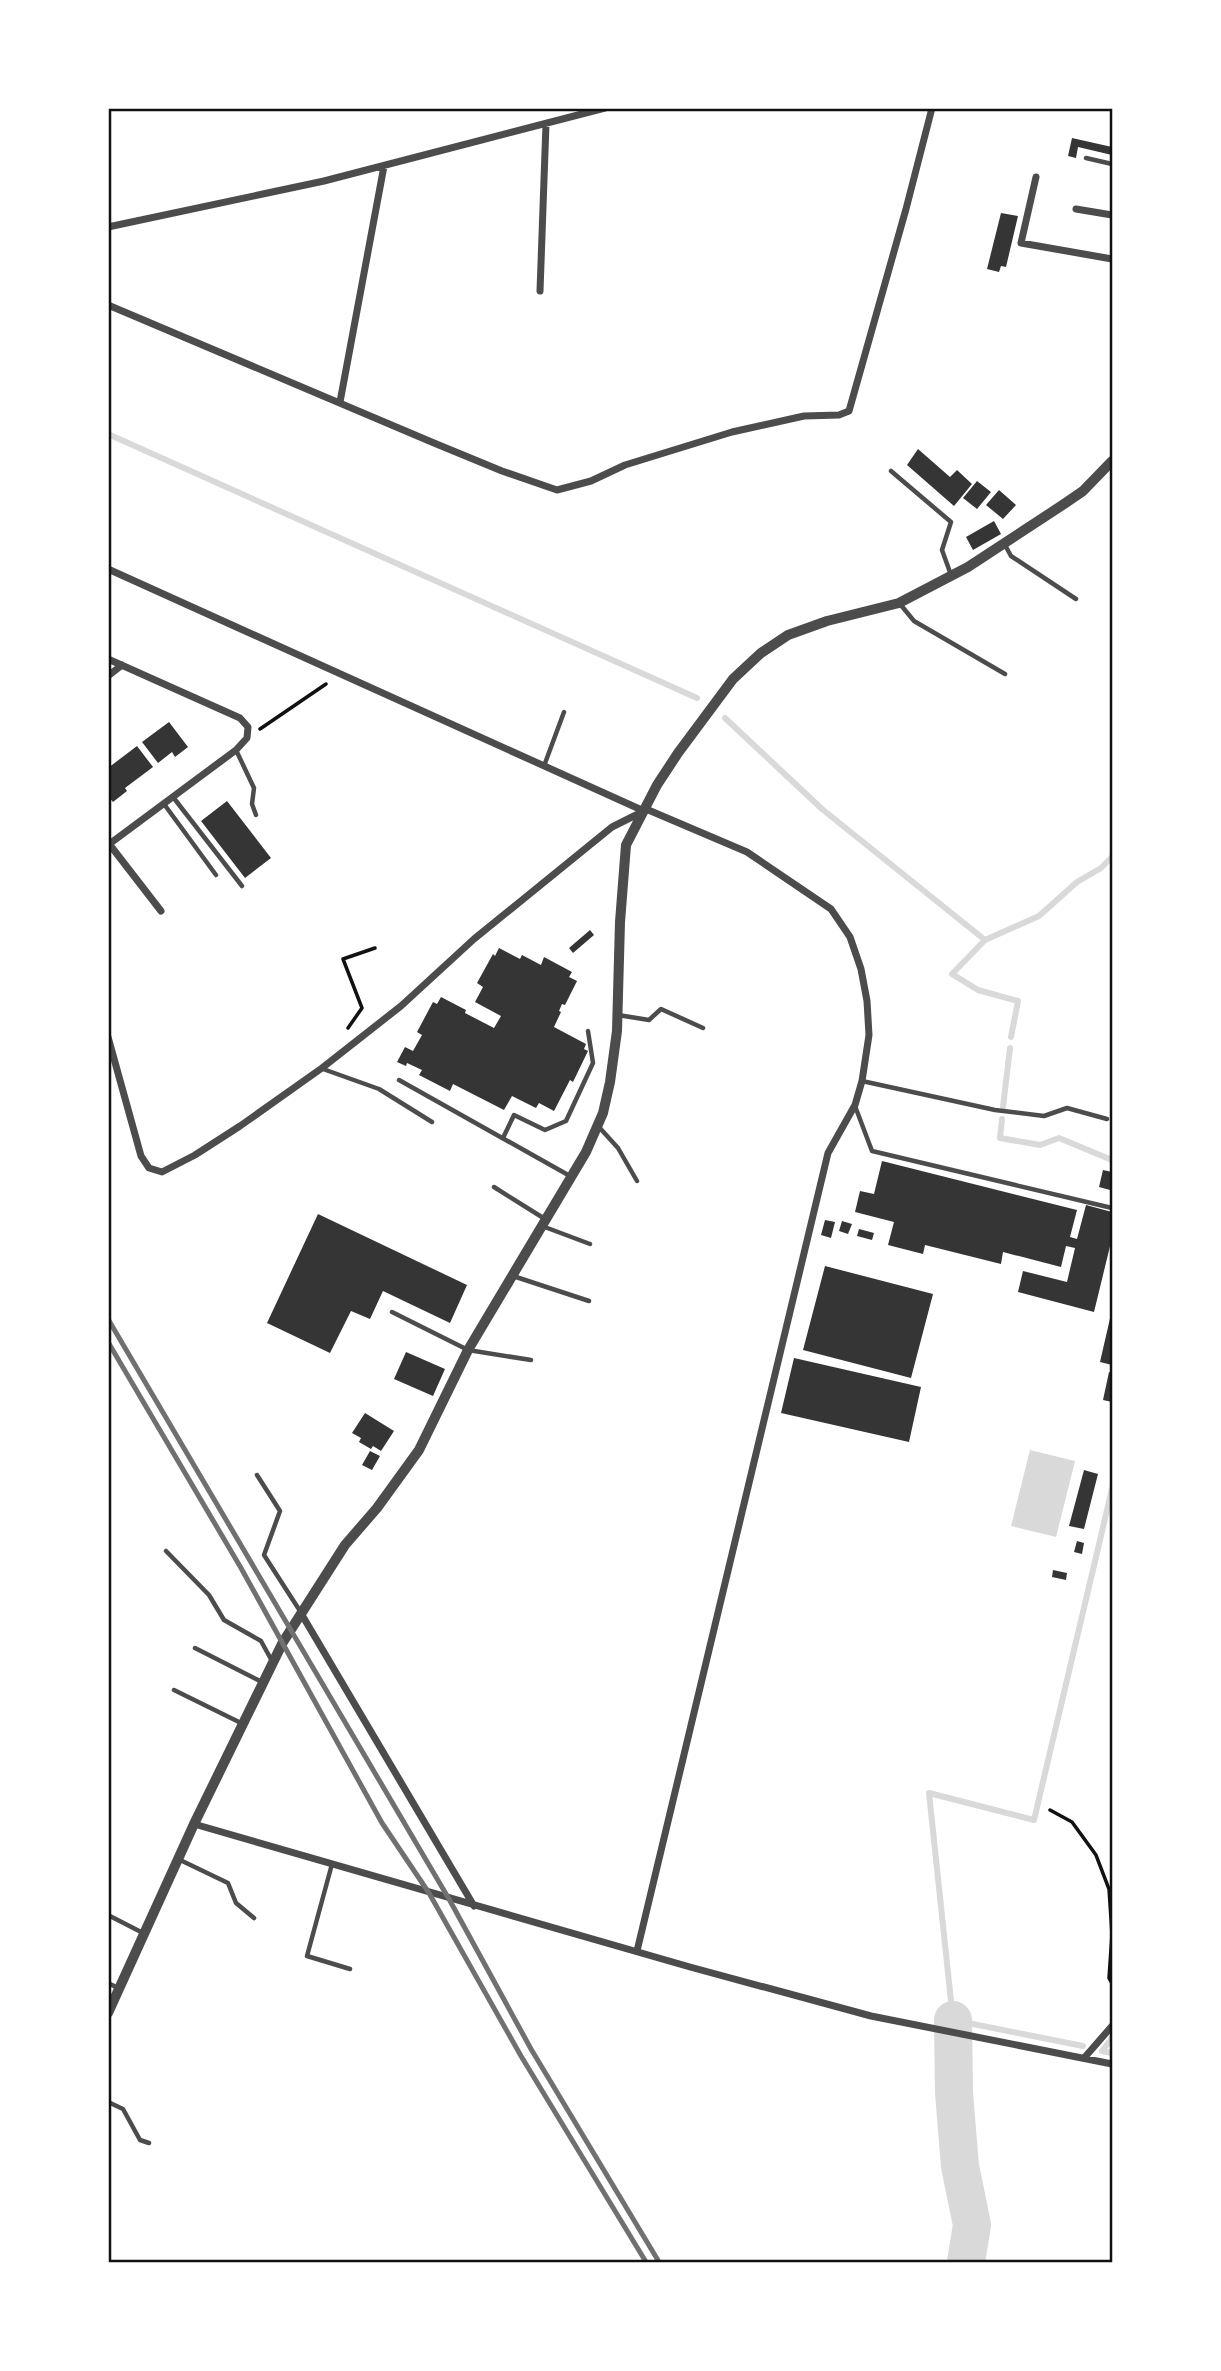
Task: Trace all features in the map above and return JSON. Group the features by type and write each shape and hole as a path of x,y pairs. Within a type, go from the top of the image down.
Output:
{"street":[{"path":"108,227 324,181 605,108"},
{"path":"108,305 502,471 557,489 591,481 625,465 732,432 804,416 839,415 849,411 932,108"},
{"path":"540,291 546,124"},
{"path":"340,402 384,166"},
{"path":"1036,177 1021,243 1112,258"},
{"path":"1076,209 1112,215"},
{"path":"108,2013 114,1986 143,1933 283,1642 345,1545 377,1508 419,1450 468,1350 586,1152 603,1113 610,1082 617,1015 626,845 671,764 733,679 761,653 789,635 827,621 900,603 951,576 1005,544 1083,491 1112,461"},
{"path":"108,569 544,766 747,852 831,909 850,937 861,969 867,1002 869,1035 862,1081 855,1105 828,1153 637,1951"},
{"path":"108,659 240,718 248,727 247,738 236,750 109,845 161,911"},
{"path":"108,676 122,665"},
{"path":"108,1037 141,1156 149,1168 162,1172 195,1155 240,1126 322,1068 401,1006 474,939 612,827 645,810"},
{"path":"302,1615 474,1906"},
{"path":"194,1824 474,1906 871,2016 1112,2064"},
{"path":"1085,2057 1112,2026"}],"lane":[{"path":"1086,158 1112,163"},
{"path":"891,471 951,522 942,550 951,576"},
{"path":"1005,544 1011,556 1076,599"},
{"path":"900,603 914,621 1005,674"},
{"path":"544,766 564,712"},
{"path":"236,750 254,788 252,804 256,815"},
{"path":"173,797 242,886"},
{"path":"164,804 216,874"},
{"path":"617,1015 649,1020 661,1009 703,1028"},
{"path":"503,1138 514,1115 545,1130 566,1121 593,1063 587,1031"},
{"path":"322,1068 379,1089 432,1122"},
{"path":"399,1080 571,1176"},
{"path":"862,1081 1010,1113 1044,1116 1067,1108 1107,1119"},
{"path":"855,1105 872,1151 1112,1208"},
{"path":"598,1125 618,1148 637,1181"},
{"path":"494,1187 543,1223 590,1244"},
{"path":"512,1275 589,1301"},
{"path":"392,1312 468,1350 531,1360"},
{"path":"257,1475 280,1511 264,1555 302,1615"},
{"path":"166,1551 209,1595 223,1620 261,1641 273,1662"},
{"path":"195,1648 263,1682"},
{"path":"174,1690 242,1724"},
{"path":"177,1859 229,1883 236,1903 254,1918"},
{"path":"332,1864 307,1956 350,1969"},
{"path":"108,1915 143,1933"},
{"path":"108,2102 122,2109 140,2140 149,2143"}],"path":[{"path":"247,738 320,687"},
{"path":"351,1045 345,1033 362,1008 343,959 374,948"},
{"path":"1050,1810 1072,1822 1096,1855 1109,1889 1112,1934 1109,1978 1112,1983"}],"shaded area":[{"path":"1030,1450 1075,1461 1056,1537 1011,1526"}],"building":[{"path":"1072,138 1112,147 1112,155 1078,147 1076,158 1068,156"},
{"path":"1001,213 1018,216 1006,267 1001,266 999,272 987,269"},
{"path":"918,449 950,477 957,470 972,484 954,506 907,465"},
{"path":"977,481 991,492 977,509 963,498"},
{"path":"999,490 1016,505 1003,519 986,505"},
{"path":"994,521 1001,534 973,550 966,537"},
{"path":"169,722 188,747 175,757 172,752 158,763 142,742"},
{"path":"137,746 153,767 125,788 127,791 113,802 108,796 108,768"},
{"path":"227,801 271,858 245,878 201,821"},
{"path":"590,930 594,935 573,953 569,948"},
{"path":"499,948 520,959 522,955 541,965 544,957 572,972 569,977 577,981 565,1005 562,1004 554,1027 586,1044 584,1049 588,1051 573,1082 570,1080 554,1111 539,1103 536,1108 512,1096 504,1110 453,1084 450,1091 419,1075 422,1070 397,1062 405,1047 413,1051 422,1035 417,1032 433,1002 437,1004 441,997 494,1028 501,1016 475,1002 483,987 477,983"},
{"path":"882,1161 1077,1210 1070,1237 1077,1239 1086,1205 1112,1212 1112,1238 1094,1312 1018,1292 1023,1271 1067,1282 1075,1248 1066,1246 1061,1267 1003,1252 1001,1264 925,1245 923,1254 888,1245 894,1222 855,1212 860,1191 874,1194"},
{"path":"1103,1170 1112,1172 1110,1190 1099,1187"},
{"path":"318,1214 467,1285 450,1323 383,1291 370,1319 351,1311 330,1353 267,1323"},
{"path":"825,1220 835,1222 831,1238 821,1235"},
{"path":"842,1221 852,1224 848,1234 839,1231"},
{"path":"859,1229 874,1233 872,1240 857,1236"},
{"path":"825,1266 933,1294 911,1378 803,1350"},
{"path":"1112,1314 1112,1365 1100,1362"},
{"path":"406,1352 445,1369 433,1396 394,1379"},
{"path":"794,1358 921,1387 909,1442 781,1413"},
{"path":"1109,1372 1112,1373 1112,1402 1103,1400"},
{"path":"365,1413 394,1431 381,1451 359,1442 361,1438 352,1433"},
{"path":"370,1451 380,1456 372,1470 362,1465"},
{"path":"1084,1470 1098,1474 1084,1529 1069,1526"},
{"path":"1077,1541 1084,1543 1082,1554 1074,1552"},
{"path":"1053,1570 1067,1573 1066,1580 1052,1577"}],"waterway":[{"path":"108,434 697,698"},
{"path":"725,718 822,809 985,940"},
{"path":"1011,1037 1018,1001 978,990 952,974 985,940 1039,916 1077,882 1101,868 1112,857"},
{"path":"1003,1107 1010,1048"},
{"path":"1002,1119 1000,1138 1040,1145 1059,1138 1112,1160"},
{"path":"1083,2046 953,2020 929,1793 1034,1820 1112,1489"},
{"path":"953,2020 954,2093 960,2166 972,2225 966,2262"},
{"path":"1112,2038 1102,2051 1112,2053"}],"railway":[{"path":"108,1319 449,1899 531,2049 659,2262"},
{"path":"108,1342 241,1568 382,1823 429,1893 521,2056 646,2262"}]}
